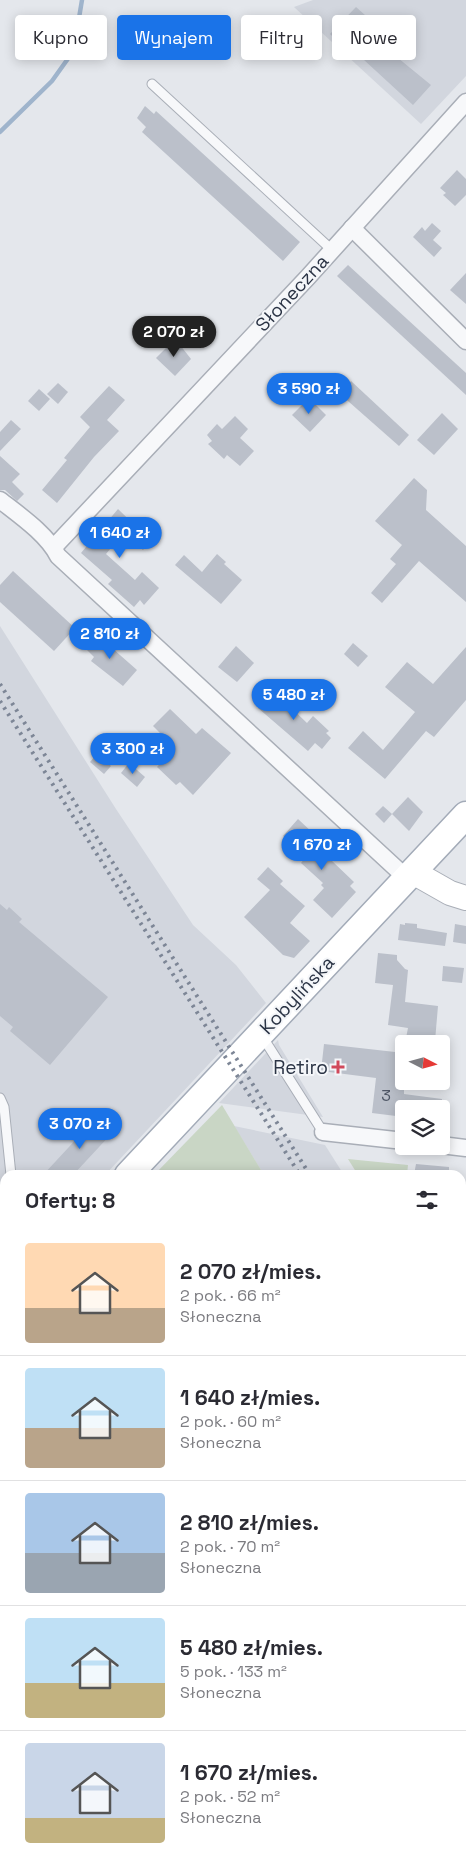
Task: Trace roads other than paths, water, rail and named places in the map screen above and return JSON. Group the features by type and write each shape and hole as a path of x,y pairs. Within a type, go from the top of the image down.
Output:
{"main road":[{"name":"Kobylińska","path":"133,1170 466,815"}],"street":[{"name":"Słoneczna","path":"54,547 332,250 466,102"},
{"path":"352,228 466,341"},
{"path":"0,500 54,547 58,556 400,872 412,872 450,893 466,898"},
{"path":"323,1132 395,1140"},
{"path":"450,1146 466,1148"}],"lane":[{"path":"152,84 332,250"},
{"path":"260,1034 323,1132"},
{"path":"0,1098 4,1106 10,1170"}],"waterway":[{"path":"80,15 82,0"},
{"path":"0,132 52,81 67,60"}],"railway":[{"path":"0,684 307,1170"},
{"path":"0,701 297,1170"}],"place":[{"name":"Retiro","path":"338,1067"}]}
